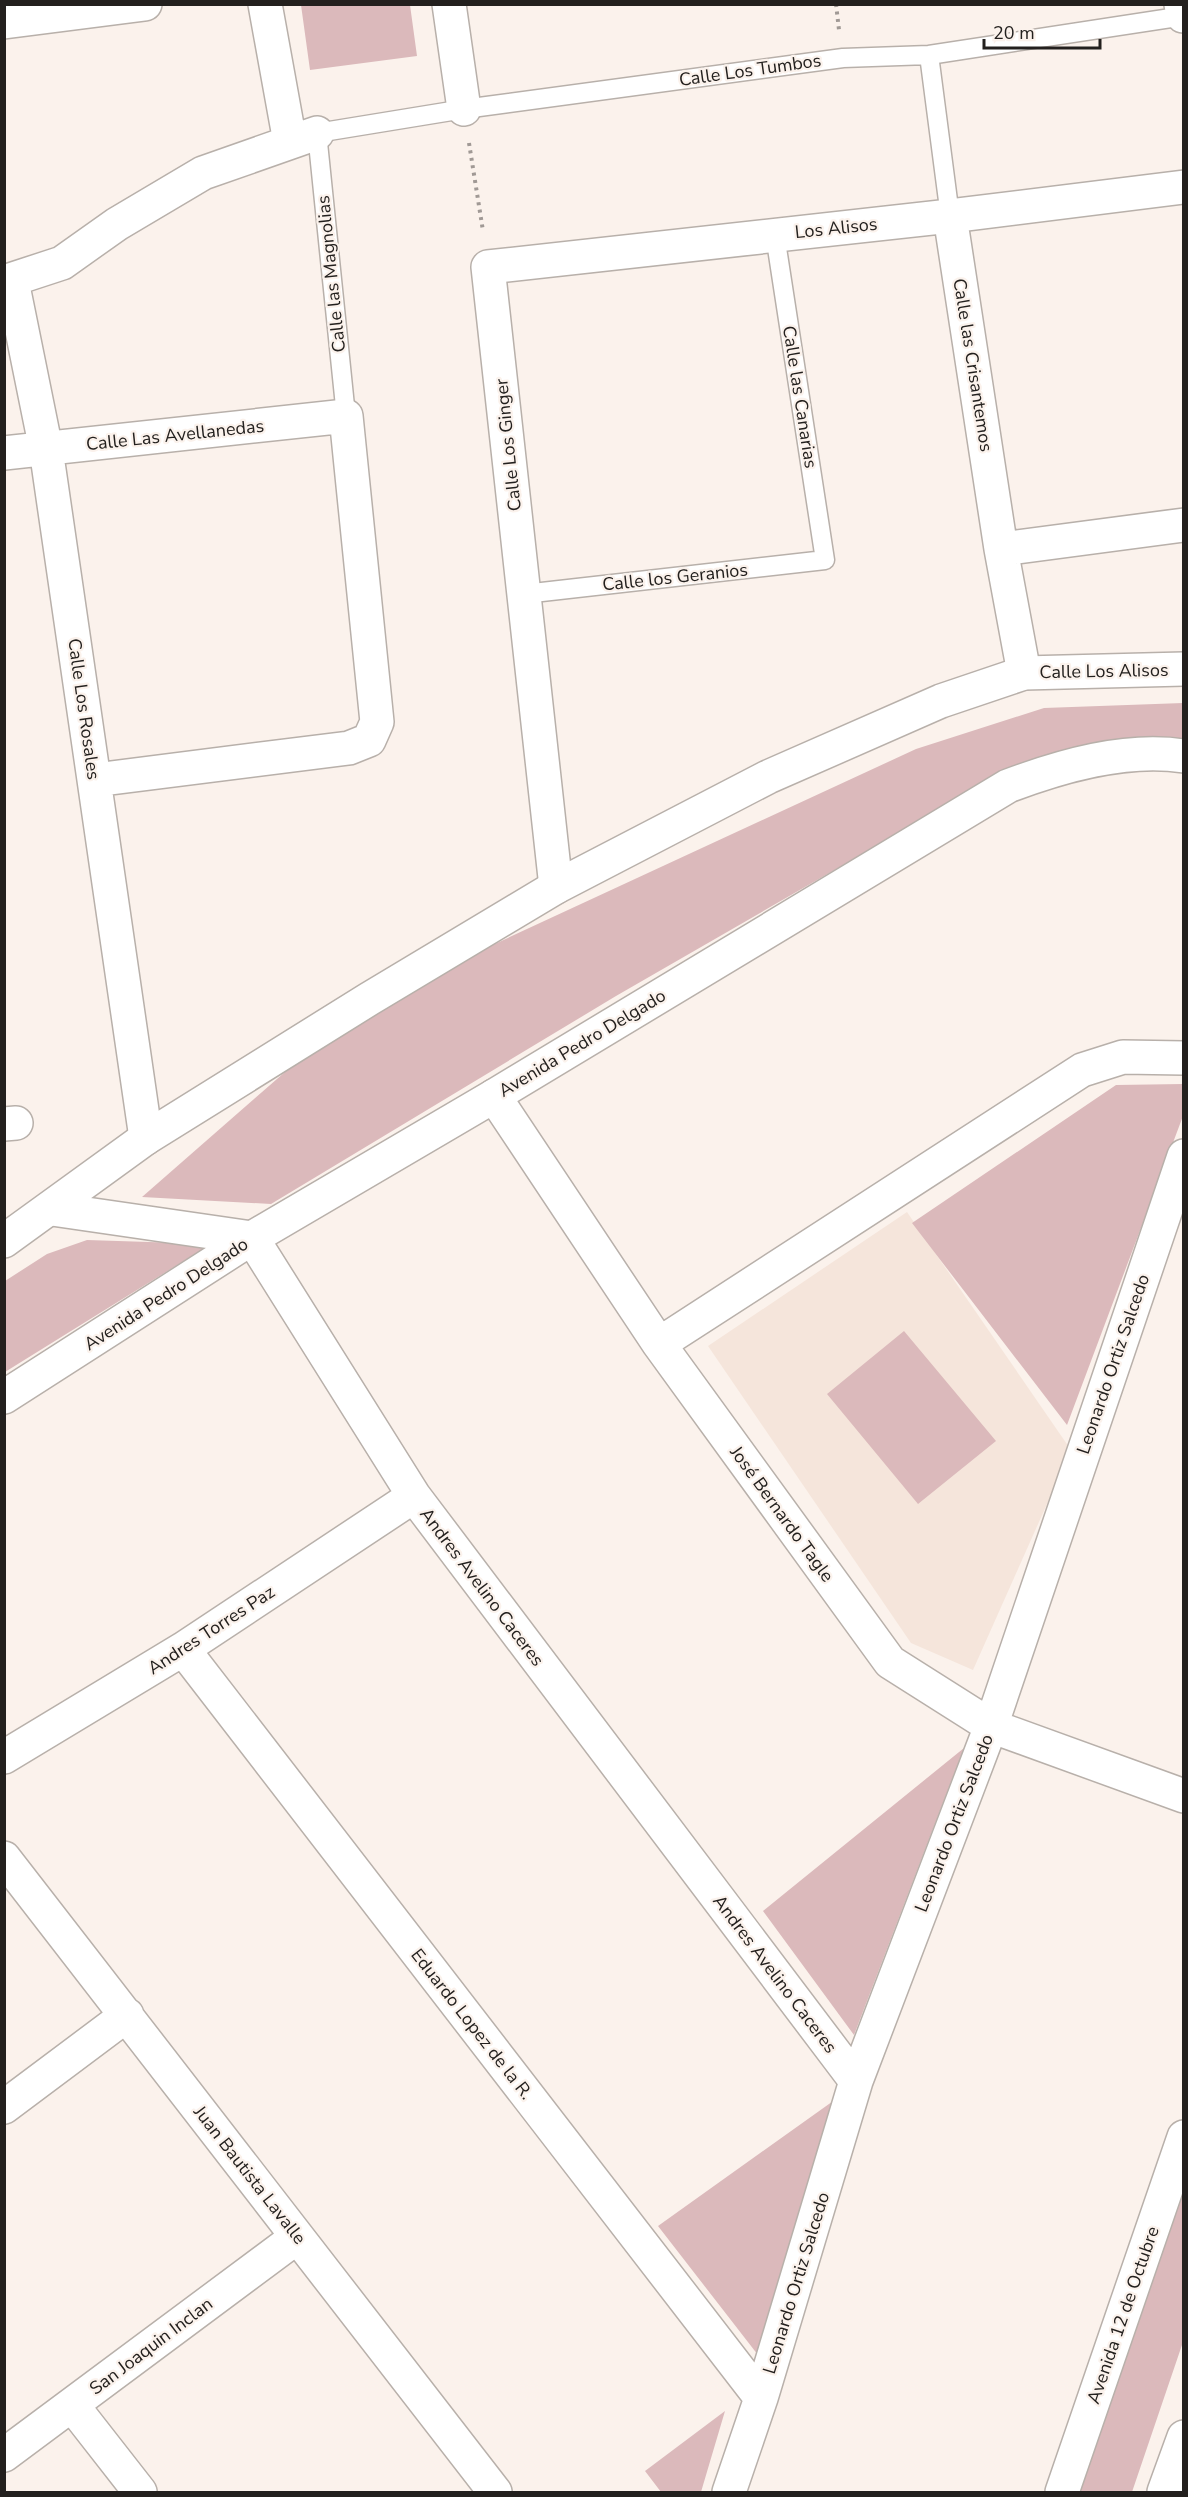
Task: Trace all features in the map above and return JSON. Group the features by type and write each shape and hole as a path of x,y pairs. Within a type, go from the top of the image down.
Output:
{"street":[{"path":"7,16 145,4"},
{"path":"8,282 62,263 117,224 203,173 303,138 265,4"},
{"path":"449,4 464,108"},
{"path":"1181,4 1183,16"},
{"name":"Los Alisos","path":"488,267 950,216 1184,187"},
{"name":"Calle las Crisantemos","path":"950,216 1001,549 1024,673"},
{"name":"Calle Los Ginger","path":"488,267 556,887"},
{"name":"Calle Los Rosales","path":"8,282 46,449 146,1138"},
{"path":"95,780 349,748 369,740 377,722 346,416"},
{"name":"Calle Las Avellanedas","path":"4,453 346,416"},
{"path":"1001,549 1184,525"},
{"name":"Calle Los Alisos","path":"1024,673 1184,669"},
{"path":"4,1241 52,1209 146,1138 369,999 556,887 768,777 940,701 1024,673"},
{"name":"Avenida Pedro Delgado","path":"4,1397 252,1238 494,1096 1008,786 1047,771 1088,761 1132,756 1184,756"},
{"path":"659,1344 1082,1070 1123,1057 1184,1058"},
{"name":"José Bernardo Tagle","path":"494,1096 659,1344 890,1662 991,1726 1184,1796"},
{"name":"Leonardo Ortiz Salcedo","path":"729,2493 761,2398 856,2081 991,1726 1184,1156"},
{"path":"52,1209 252,1238"},
{"name":"Andres Avelino Caceres","path":"252,1238 414,1496 856,2081"},
{"name":"Andres Torres Paz","path":"4,1757 183,1649 414,1496"},
{"name":"Eduardo Lopez de la R.","path":"183,1649 761,2398"},
{"name":"Juan Bautista Lavalle","path":"4,1858 495,2493"},
{"path":"4,2107 127,2015"},
{"name":"Avenida 12 de Octubre","path":"1062,2493 1184,2137"},
{"name":"San Joaquin Inclan","path":"4,2456 297,2237"},
{"path":"72,2405 140,2493"},
{"path":"1164,2493 1184,2437"}],"lane":[{"name":"Calle Los Tumbos","path":"303,138 464,108 843,58 929,55 1183,16"},
{"name":"Calle las Crisantemos","path":"929,55 950,216"},
{"name":"Calle las Magnolias","path":"303,138 346,416"},
{"name":"Calle las Canarias","path":"775,235 825,560"},
{"name":"Calle los Geranios","path":"524,594 825,560"}],"path":[{"path":"464,108 488,267"}],"shaded area":[{"path":"301,5 410,5 417,56 310,70"},
{"path":"1183,703 1183,742 1163,738 1015,766 616,996 271,1204 142,1197 285,1072 471,955 916,749 1044,708"},
{"path":"1183,1084 1183,1116 1067,1425 912,1223 1116,1085"},
{"path":"907,1212 1071,1450 973,1670 911,1643 708,1346"},
{"path":"87,1240 211,1244 5,1372 5,1281 47,1254"},
{"path":"904,1331 996,1441 918,1504 827,1394"},
{"path":"964,1748 854,2035 763,1911"},
{"path":"843,2094 758,2355 658,2226"},
{"path":"1183,2144 1183,2342 1132,2492 1065,2492"},
{"path":"725,2411 701,2492 661,2492 645,2471"}]}
